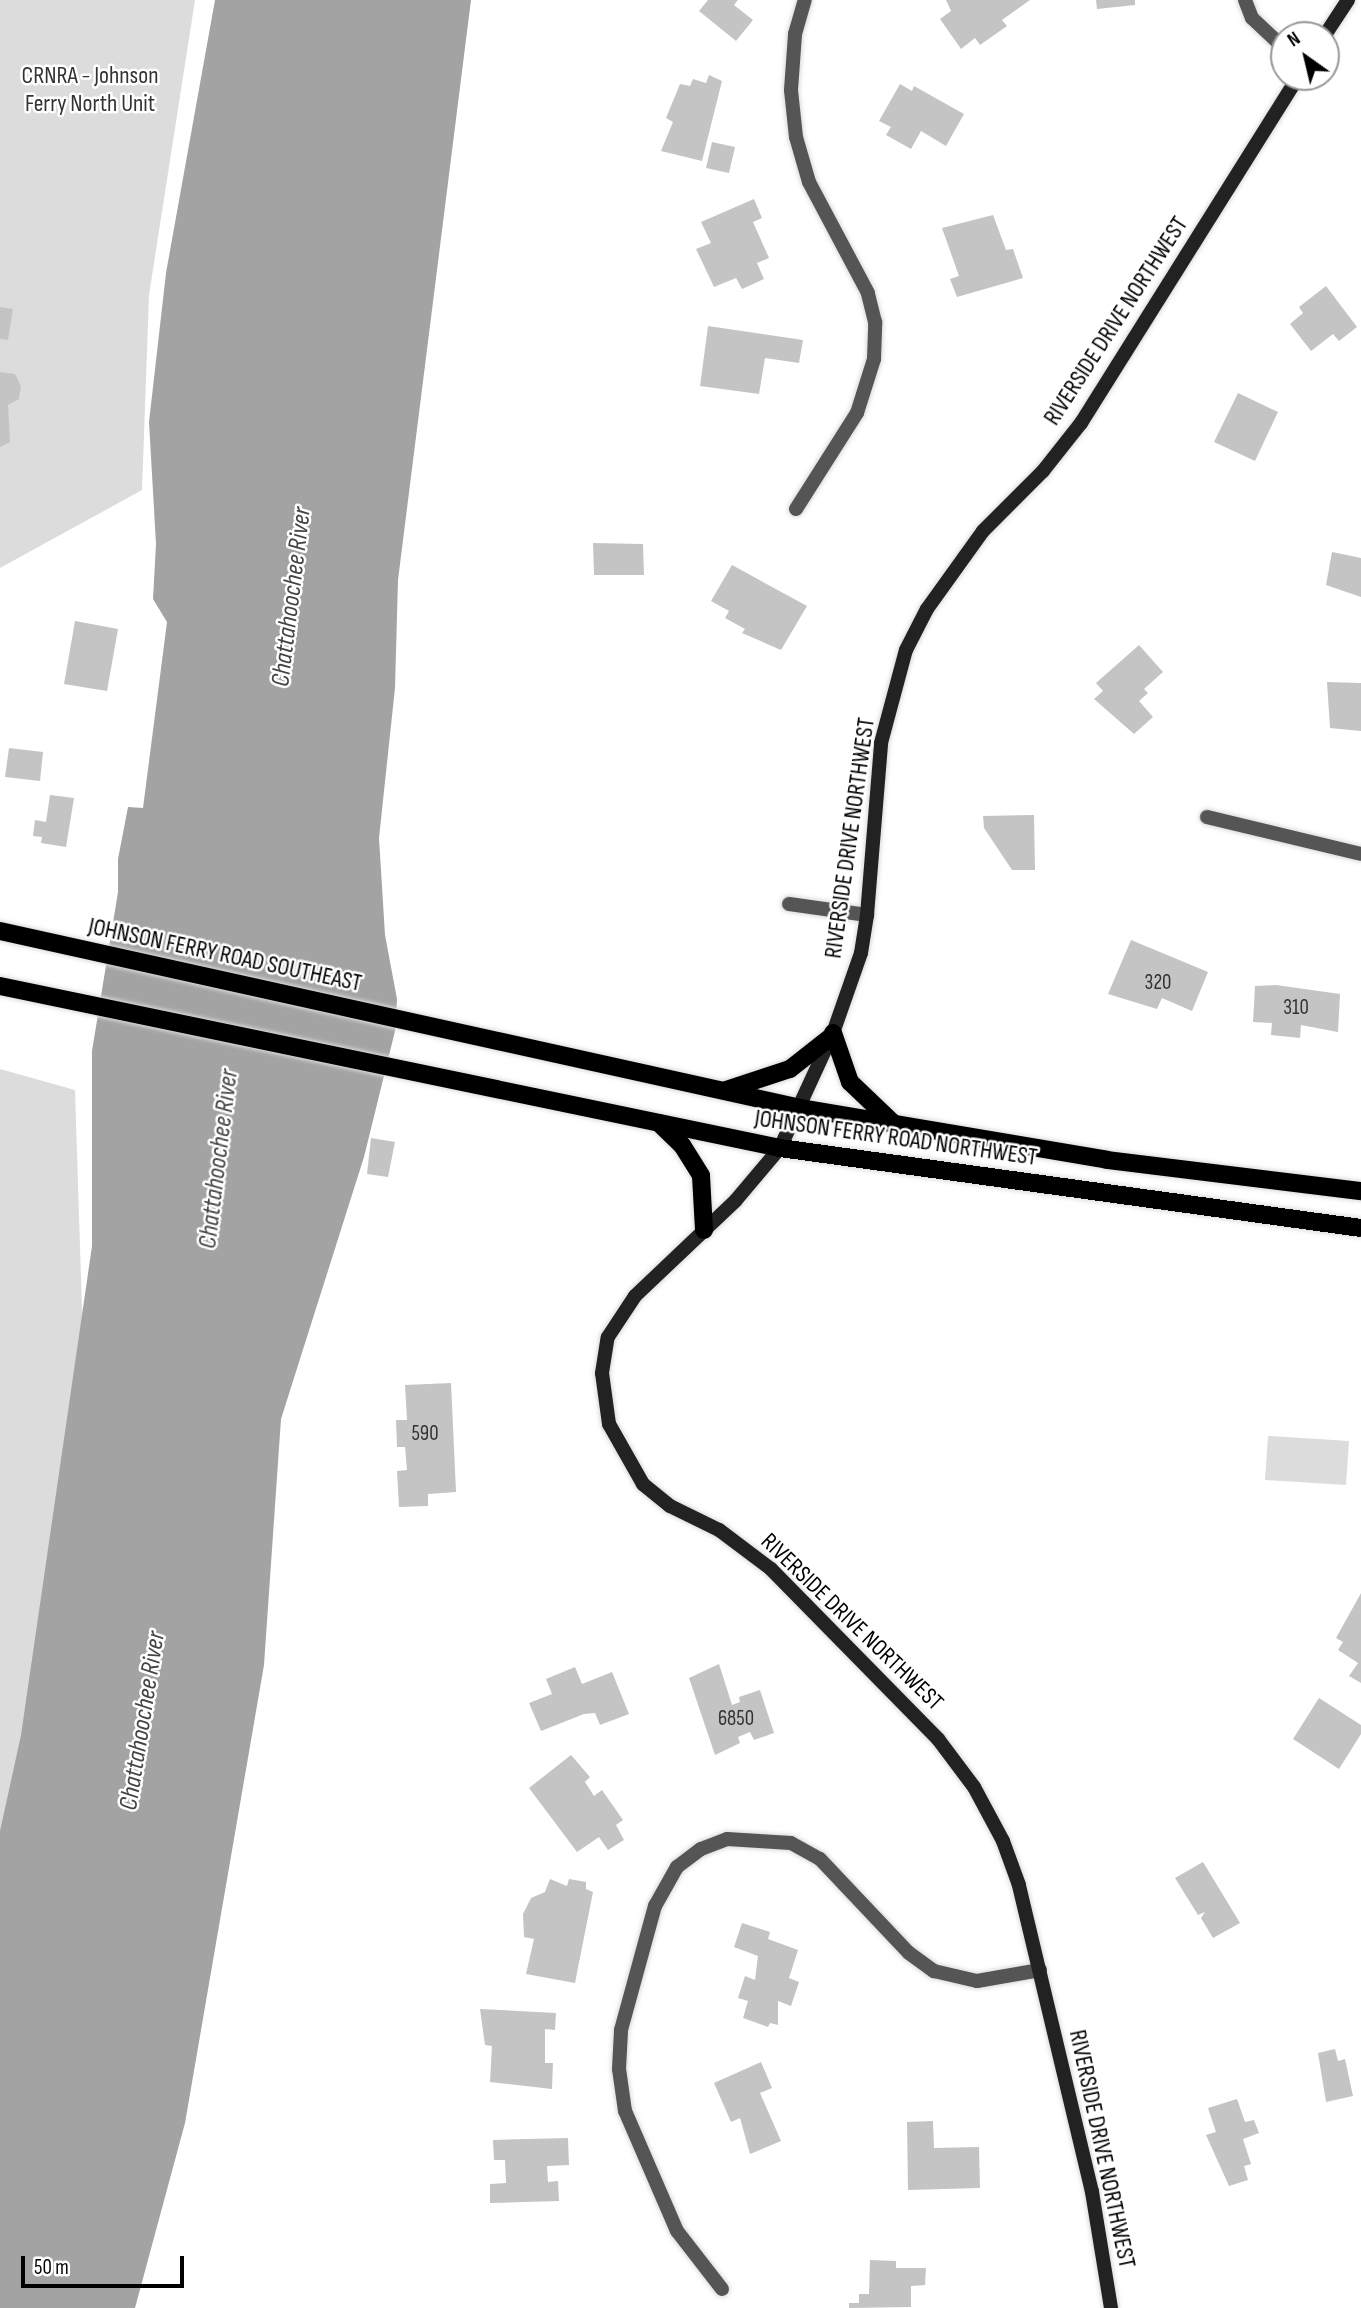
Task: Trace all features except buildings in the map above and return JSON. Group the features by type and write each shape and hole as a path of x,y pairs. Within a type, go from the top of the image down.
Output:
{"main road":[{"name":"JOHNSON FERRY ROAD SOUTHEAST","path":"0,931 439,1026"},
{"name":"JOHNSON FERRY ROAD NORTHWEST","path":"0,986 779,1149 1361,1227"},
{"name":"JOHNSON FERRY ROAD NORTHWEST","path":"439,1026 801,1108 1107,1160 1361,1191"},
{"path":"723,1090 790,1069 833,1034 850,1082 896,1125"},
{"path":"659,1123 682,1145 701,1176 704,1230"}],"street":[{"path":"796,509 857,413 874,359 874,321 869,293 809,183 796,137 791,90 795,34 804,0"},
{"path":"1245,0 1252,18 1270,35"},
{"path":"1334,21 1348,0"},
{"name":"RIVERSIDE DRIVE NORTHWEST","path":"1111,2308 1092,2192 1040,1970 1003,1841 975,1787 938,1739 763,1562 719,1530 656,1497 634,1471 609,1424 601,1373 615,1321 635,1296 704,1230 779,1149 801,1108 833,1034 861,953 867,915 881,743 906,650 927,608 983,531 1043,471 1081,423 1289,91"},
{"path":"1207,817 1361,855"},
{"path":"789,904 867,915"},
{"path":"722,2289 677,2231 625,2111 619,2069 621,2030 655,1906 677,1867 701,1849 727,1839 791,1843 820,1859 909,1953 934,1971 977,1981 1040,1970"}],"green space":[{"name":"CRNRA - Johnson Ferry North Unit","path":"0,0 195,0 149,295 142,490 0,568"},
{"path":"0,1069 75,1090 86,1435 0,1977"},
{"path":"1268,1436 1349,1441 1346,1485 1265,1480"}],"water":[{"name":"Chattahoochee River","path":"215,0 471,0 398,580 395,688 379,838 385,935 397,999 395,1031 364,1157 281,1419 264,1665 185,2123 135,2308 0,2308 0,1831 21,1735 92,1246 92,1051 118,892 118,859 128,807 143,808 167,622 153,599 156,544 149,422 166,273"}]}
